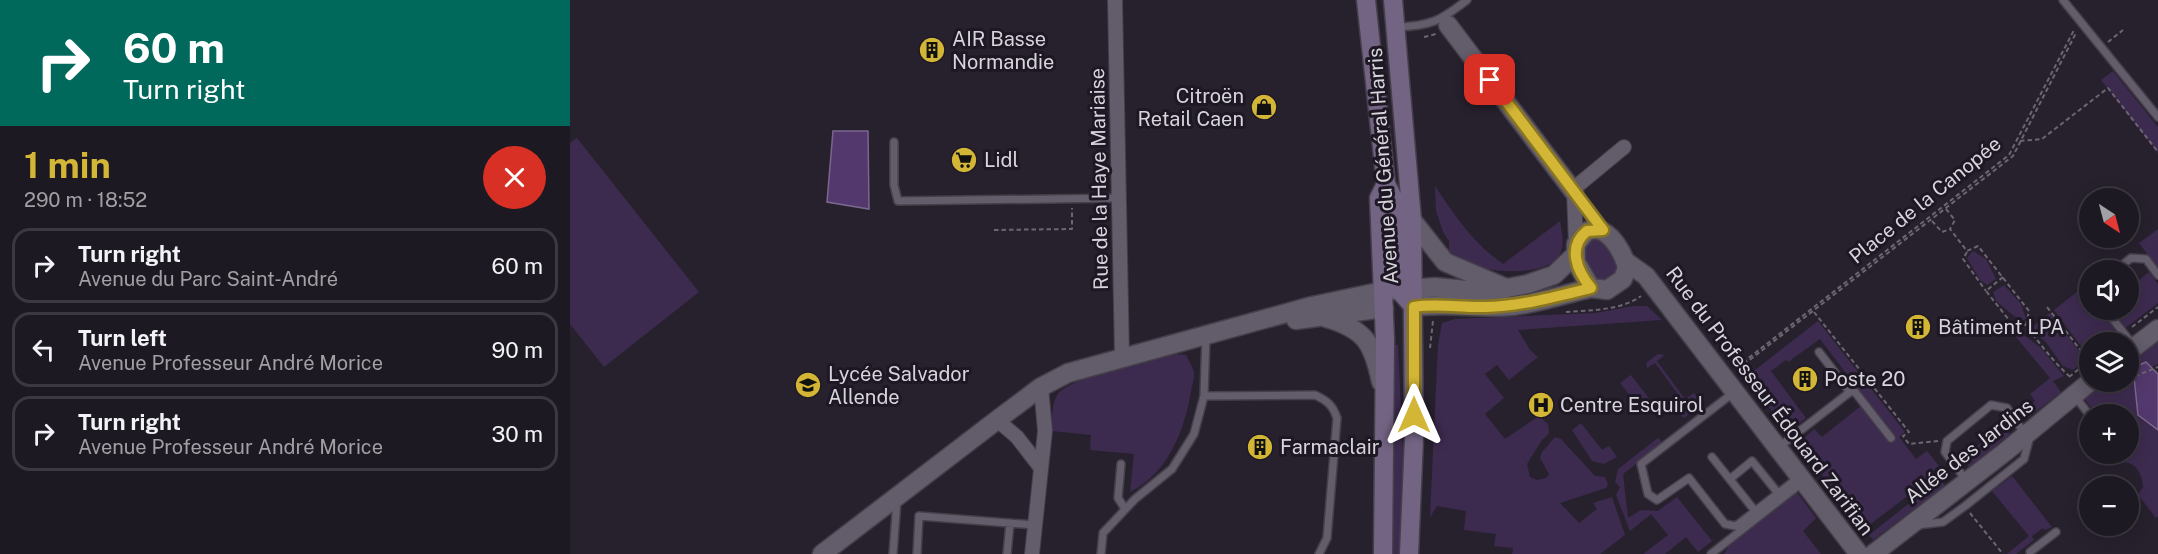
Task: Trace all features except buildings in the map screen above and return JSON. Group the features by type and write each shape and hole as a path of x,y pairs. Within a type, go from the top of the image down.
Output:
{"main road":[{"name":"Avenue du Général Harris","path":"1366,0 1386,184 1379,198 1399,297"},
{"name":"Avenue du Général Harris","path":"1393,0 1412,220 1399,297"},
{"path":"1383,554 1384,397 1399,297"},
{"path":"1399,297 1414,438 1409,554"}],"street":[{"name":"Rue de la Haye Mariaise","path":"1115,0 1122,357"},
{"path":"822,554 1041,387 1088,366 1261,322 1312,306 1399,297 1435,304 1514,306 1591,288 1607,290 1623,279 1626,274 1625,261 1615,242 1603,230 1448,25"},
{"path":"1573,191 1624,147"},
{"path":"1573,191 1576,249 1583,279 1591,288"},
{"path":"1412,220 1445,262 1506,288"},
{"path":"1261,322 1324,318 1435,287 1487,292 1542,281 1554,274 1576,249 1587,231 1603,230"},
{"name":"Rue du Professeur Édouard Zarifian","path":"1625,261 1646,276 1859,554"},
{"path":"1324,318 1354,328 1366,339 1375,357 1384,397"},
{"path":"2139,339 2158,329"},
{"path":"1032,554 1045,430 1041,387"},
{"name":"Allée des Jardins","path":"1873,554 1967,482 2079,391"},
{"path":"997,420 1017,437 1041,468"}],"lane":[{"path":"1396,27 1424,27 1434,23 1467,0"},
{"path":"2063,0 2078,26 2103,46 2158,117"},
{"path":"894,142 894,185 898,201 1119,198"},
{"path":"2128,260 2131,258 2146,259 2158,275"},
{"path":"1101,554 1103,533 1125,509 1172,469 1194,434 1204,396 1206,336"},
{"path":"1819,352 1850,392 1855,392 1891,438"},
{"path":"1726,383 1641,464 1648,494 1657,500 1689,478 1725,524 1736,526 1778,493 1801,480"},
{"path":"1777,449 1850,392"},
{"path":"1204,396 1315,395 1326,400 1334,408 1337,418 1327,538 1319,554"},
{"path":"2074,395 2081,404"},
{"path":"1912,525 1943,522 2024,459 2029,440 2027,434 2007,408 1991,405 1947,441 1945,452 1967,482"},
{"path":"1713,457 1755,511"},
{"path":"1730,479 1752,461 1778,493"},
{"path":"1121,464 1118,498 1125,509"},
{"path":"1715,553 1801,480"},
{"path":"893,554 897,496"},
{"path":"917,554 920,516 1035,525"},
{"path":"1007,554 1010,523"},
{"path":"2030,553 2056,532"}],"path":[{"name":"Place de la Canopée","path":"1726,383 1814,311 2013,156 2078,26"},
{"name":"Place de la Canopée","path":"1726,383 2009,154 2078,26"},
{"path":"2103,46 2123,30"},
{"path":"2020,141 2042,140 2108,88 2158,152"},
{"path":"994,230 1072,229 1072,207"},
{"path":"1932,220 1942,232 1950,229 1955,220 1946,209"},
{"path":"1950,229 1967,249"},
{"path":"1967,249 1978,246 2003,277 2029,311 2026,324 2034,339 2044,346 2069,376"},
{"path":"1967,249 1963,260 1986,291 2013,325 2026,324"},
{"path":"1986,291 2003,277"},
{"path":"2047,307 2079,348"},
{"path":"2138,332 2158,307"},
{"path":"1814,311 1909,432 1903,436 1909,444 1947,441"},
{"path":"1431,344 1433,323"},
{"path":"2139,375 2158,367"},
{"path":"1965,506 2003,554"}],"shaded area":[{"path":"2113,71 2158,127 2158,153 2101,80"},
{"path":"833,131 868,131 869,209 827,202"},
{"path":"577,138 699,292 604,367 570,324 570,143"},
{"path":"1435,186 1474,238 1503,264 1560,221 1563,240 1558,257 1541,268 1515,271 1489,270 1462,262 1449,251 1449,241 1443,232 1436,211"},
{"path":"2158,229 2158,268 2139,243"},
{"path":"1594,236 1608,247 1616,261 1615,273 1605,281 1591,278 1584,260 1585,247"},
{"path":"1973,251 1986,259 1996,279 1987,285 1980,280 1967,258"},
{"path":"2149,272 2158,284 2158,303 2139,318 2139,280"},
{"path":"2004,285 2021,304 2026,319 2020,321 1996,301 1993,292"},
{"path":"2079,290 2077,297 2079,320 2108,320 2117,332 2079,332 2079,344 2054,310"},
{"path":"1647,306 1662,320 1518,330 1530,350 1538,357 1509,380 1497,365 1485,374 1504,398 1485,414 1505,439 1539,416 1548,424 1549,434 1542,440 1527,464 1530,477 1537,480 1546,478 1549,474 1540,458 1542,452 1555,437 1561,439 1595,476 1605,477 1608,484 1606,488 1560,503 1579,523 1597,509 1593,503 1612,497 1625,535 1600,554 1512,554 1513,548 1494,546 1496,534 1464,530 1466,511 1437,506 1430,517 1438,345 1442,323 1455,319 1595,313"},
{"path":"2050,313 2079,351 2079,365 2073,370 2063,366 2045,341 2035,333 2034,326 2038,322 2045,330 2048,328 2041,319"},
{"path":"2118,320 2136,320 2124,329"},
{"path":"1818,321 1905,432 1899,437 1916,459 1927,451 1939,466 1928,475 1930,479 1864,529 1798,444 1814,429 1822,437 1867,401 1820,339 1771,371 1806,418 1788,432 1746,377"},
{"path":"2021,333 2041,348 2064,376 2053,381 2061,392 2028,418 2022,411 2035,401 2030,394 2050,378 2016,337"},
{"path":"2158,337 2158,364 2150,368 2146,362 2139,365 2139,352"},
{"path":"1392,345 1398,345 1405,496 1401,554 1390,554"},
{"path":"1176,354 1186,355 1194,372 1188,406 1172,449 1155,474 1143,484 1130,492 1134,454 1090,450 1091,435 1052,431 1054,402 1058,394 1066,387 1095,375"},
{"path":"1658,354 1665,355 1657,361 1685,399 1694,393 1703,403 1684,418 1677,412 1686,405 1655,363 1647,368 1646,363"},
{"path":"2146,362 2158,374 2158,430 2139,416 2136,392 2139,392 2139,365"},
{"path":"1631,375 1654,405 1644,413 1620,383"},
{"path":"2091,392 2135,392 2136,404 2088,404 2084,398"},
{"path":"2139,418 2158,431 2158,516 2156,518 2139,496 2143,487 2141,475 2132,464 2139,464"},
{"path":"1581,423 1602,450 1609,446 1617,457 1604,464 1592,461 1572,430"},
{"path":"2002,426 2010,434 1969,467 1961,459"},
{"path":"1658,438 1663,443 1623,474 1628,518 1641,510 1658,511 1677,497 1712,541 1698,552 1686,537 1665,554 1643,554 1668,535 1651,514 1630,531 1616,495 1620,487 1615,482 1618,469"},
{"path":"2012,476 2052,527 2045,530 2043,528 2032,536 2034,540 2016,554 2007,554 2029,536 1992,491"},
{"path":"1940,479 1945,486 1873,540 1869,535"},
{"path":"1796,491 1816,518 1803,531 1821,554 1724,554 1730,544"}],"place":[{"name":"AIR Basse Normandie","path":"932,50"},
{"name":"Citroën Retail Caen","path":"1264,107"},
{"name":"Lidl","path":"964,160"},
{"name":"Bâtiment LPA","path":"1918,327"},
{"name":"Poste 20","path":"1805,379"},
{"name":"Lycée Salvador Allende","path":"808,385"},
{"name":"Centre Esquirol","path":"1541,405"},
{"name":"Farmaclair","path":"1260,447"}],"route":[{"path":"1414,415 1414,307 1435,304 1514,306 1591,288 1583,279 1576,262 1576,244 1587,231 1603,230 1490,80"}]}
